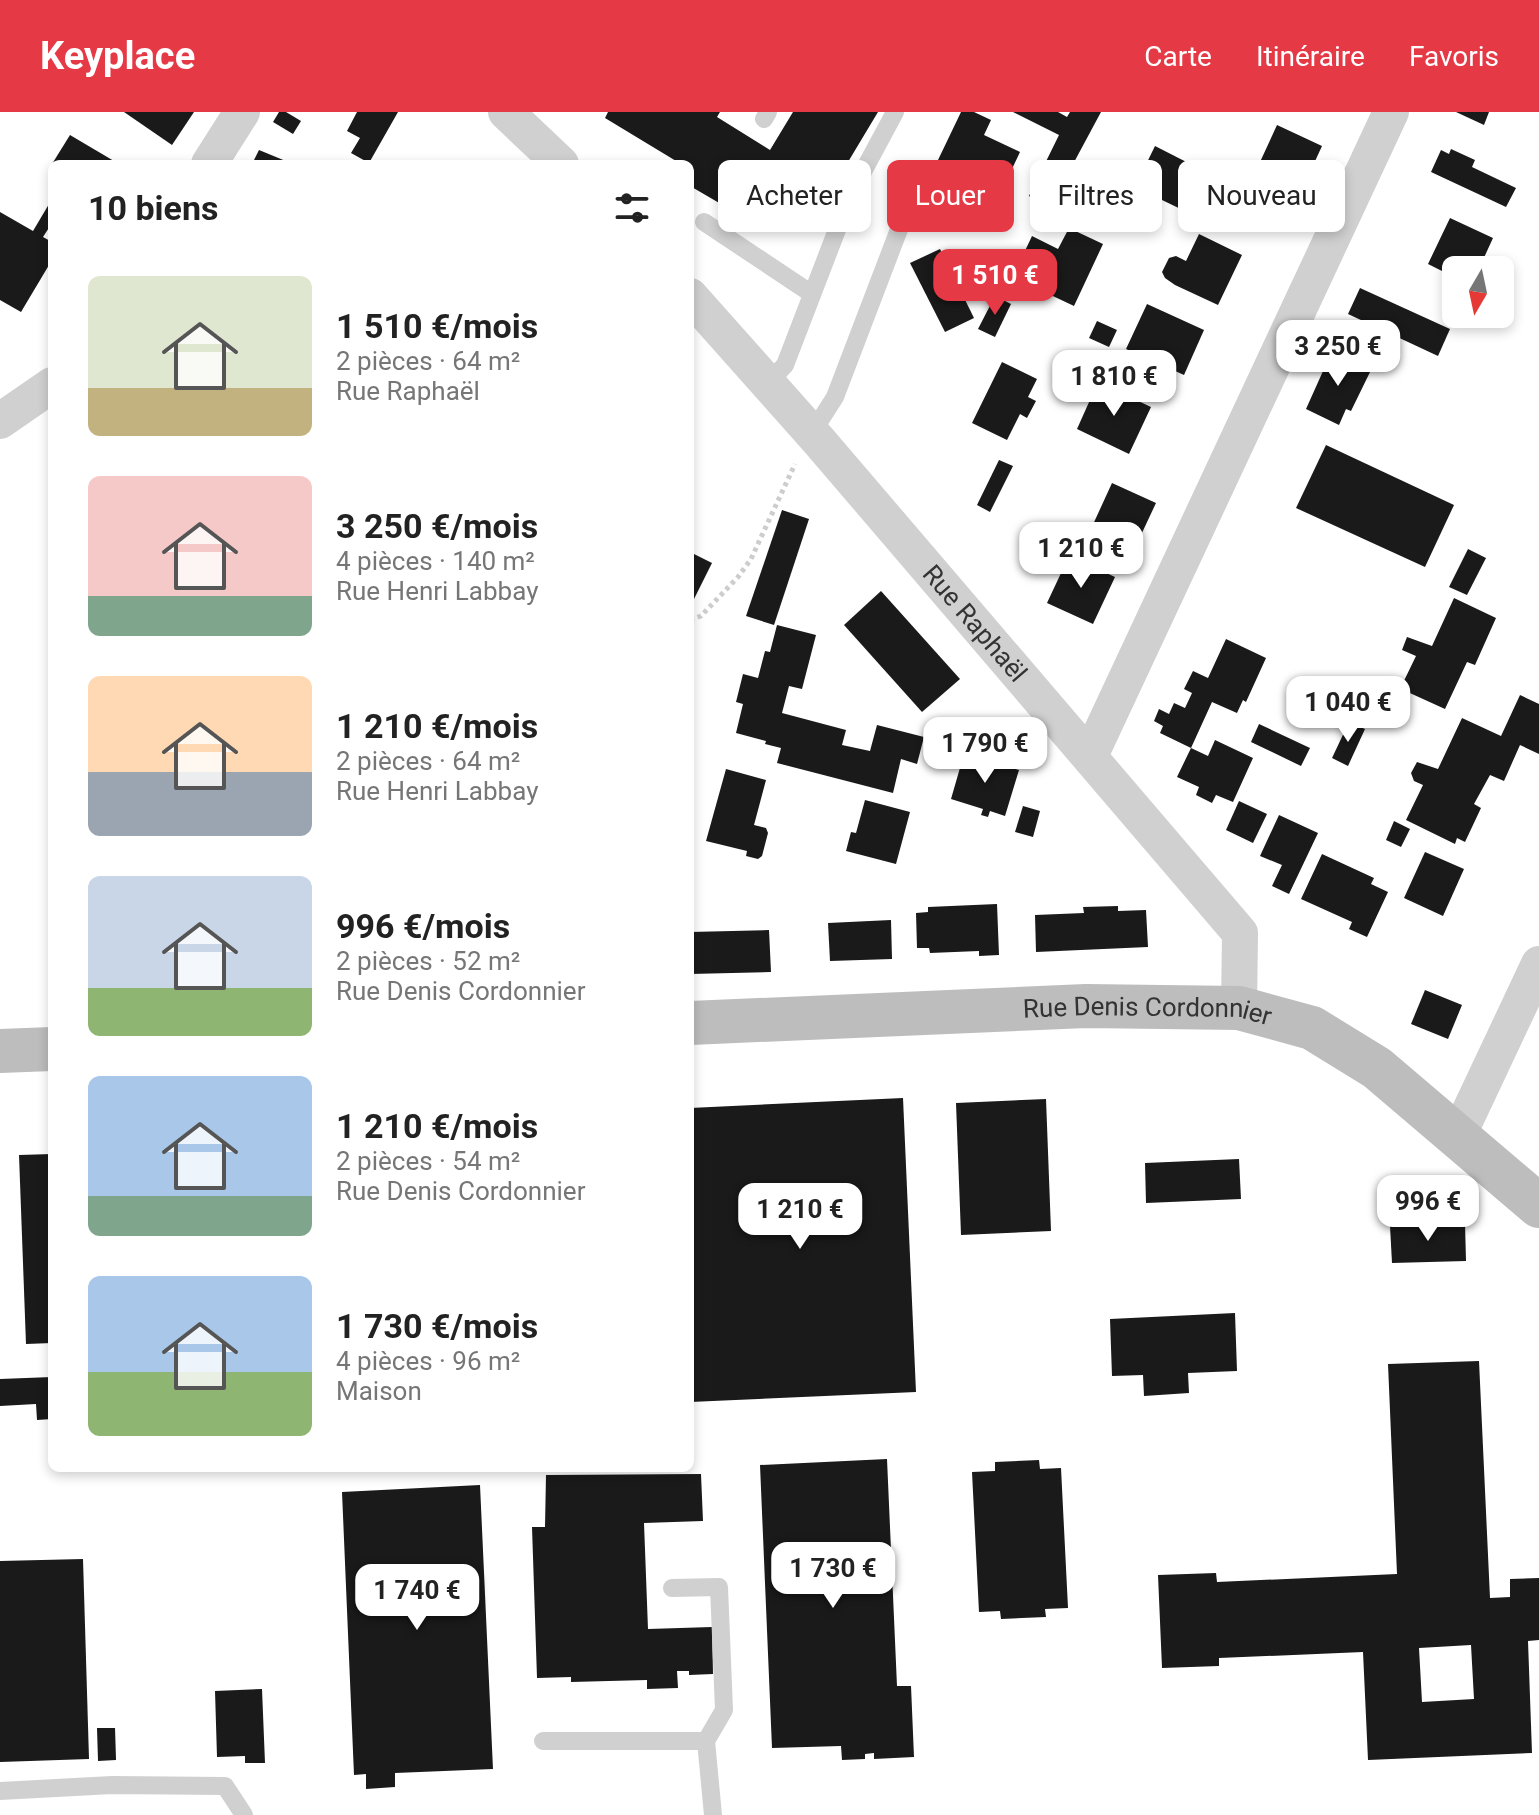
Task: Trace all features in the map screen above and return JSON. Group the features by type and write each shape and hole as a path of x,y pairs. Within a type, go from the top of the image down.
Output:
{"street":[{"path":"212,160 242,112"},
{"path":"506,112 557,160"},
{"path":"1090,756 1391,112"},
{"name":"Rue Raphaël","path":"694,300 1240,933 1239,1008"},
{"path":"0,421 48,388"},
{"path":"1458,1136 1539,964"},
{"name":"Rue Denis Cordonnier","path":"694,1023 1086,1006 1239,1008 1312,1028 1377,1068 1539,1206"},
{"path":"0,1051 48,1049"}],"lane":[{"path":"768,383 785,365 850,196 895,112"},
{"path":"704,222 812,294"},
{"path":"815,437 835,397 898,232"},
{"path":"672,1588 719,1587 724,1710 706,1741 713,1815"},
{"path":"543,1741 706,1741"},
{"path":"0,1791 112,1785 225,1786 244,1815"}],"path":[{"path":"694,619 701,616 751,559 795,465 815,437"}],"building":[{"path":"124,112 194,112 172,145"},
{"path":"279,112 286,112 301,121 293,134 273,122"},
{"path":"357,112 398,112 371,160 351,153 360,138 347,131"},
{"path":"608,112 720,112 717,117 770,150 793,112 878,112 849,160 718,160 718,202 694,188 694,160 674,160 605,118"},
{"path":"961,112 974,112 991,120 984,135 1020,152 1014,165 1014,160 938,160"},
{"path":"1013,112 1058,112 1067,117 1070,112 1101,112 1075,160 1047,160 1059,135"},
{"path":"1456,112 1489,112 1484,125"},
{"path":"1277,125 1322,146 1316,160 1261,160"},
{"path":"70,135 112,160 54,160"},
{"path":"1155,146 1182,160 1178,160 1178,208 1162,200 1162,160 1148,160"},
{"path":"1451,149 1475,160 1472,167 1516,188 1506,207 1431,172 1441,150 1449,154"},
{"path":"259,150 283,160 254,160"},
{"path":"48,206 48,229 43,237 48,240 48,267 21,312 0,300 0,212 33,231"},
{"path":"1450,218 1493,238 1485,256 1442,256 1442,271 1428,264"},
{"path":"1067,232 1078,232 1103,244 1074,306 1038,289 1042,282 1016,270 1032,236 1058,249"},
{"path":"1199,234 1242,255 1218,305 1175,285 1162,272 1169,258 1176,256 1186,261"},
{"path":"940,249 974,318 945,332 910,263"},
{"path":"1360,288 1442,328 1450,329 1438,356 1348,314"},
{"path":"995,296 1011,304 995,337 978,329"},
{"path":"1147,304 1204,330 1184,375 1126,349"},
{"path":"1097,321 1117,330 1109,347 1089,338"},
{"path":"1332,351 1371,370 1351,411 1346,409 1339,425 1306,409"},
{"path":"1002,362 1037,379 1028,397 1036,401 1027,418 1020,414 1007,440 972,423"},
{"path":"1098,382 1151,407 1129,454 1077,429"},
{"path":"1326,445 1454,505 1425,567 1296,508"},
{"path":"999,460 1013,466 990,512 977,505"},
{"path":"1112,483 1156,503 1133,552 1090,531"},
{"path":"782,510 809,519 774,625 746,616"},
{"path":"1468,549 1486,558 1467,595 1449,587"},
{"path":"694,554 712,563 694,599"},
{"path":"1069,556 1115,577 1093,624 1047,603"},
{"path":"881,591 960,679 922,712 844,625"},
{"path":"1454,598 1496,618 1475,665 1467,662 1445,709 1401,689 1394,706 1379,699 1387,682 1400,689 1416,656 1402,650 1407,637 1432,646"},
{"path":"777,625 816,635 802,689 789,686 782,713 846,730 842,745 870,751 877,725 924,737 917,764 901,759 893,793 777,763 781,748 736,733 743,704 736,702 743,674 758,678 765,651 770,652"},
{"path":"1226,639 1266,658 1246,702 1243,700 1237,713 1212,702 1191,748 1160,733 1163,726 1154,721 1159,709 1169,714 1174,703 1185,708 1192,693 1184,689 1193,671 1208,678"},
{"path":"1520,695 1539,704 1539,754 1520,745 1504,781 1490,775 1474,804 1481,808 1465,842 1457,838 1455,844 1406,820 1423,785 1414,781 1411,773 1417,762 1438,769 1462,718 1501,736"},
{"path":"1349,722 1365,729 1348,766 1332,758"},
{"path":"1259,724 1310,748 1301,766 1251,742"},
{"path":"1215,740 1253,758 1233,802 1216,795 1212,803 1196,795 1199,787 1177,777 1191,748 1208,756"},
{"path":"964,754 1019,770 1005,816 990,811 988,817 981,815 983,809 951,799"},
{"path":"726,769 766,780 754,825 766,828 768,833 762,856 758,859 746,856 747,851 706,841"},
{"path":"865,800 910,812 896,864 846,851 851,832 856,833"},
{"path":"1239,801 1267,814 1253,843 1226,830"},
{"path":"1023,806 1040,811 1033,837 1015,832"},
{"path":"1279,815 1318,833 1289,894 1272,886 1282,865 1260,856"},
{"path":"1394,821 1410,829 1401,847 1386,840"},
{"path":"1425,852 1464,869 1443,916 1404,898"},
{"path":"1322,854 1374,878 1371,884 1388,892 1367,937 1349,929 1352,922 1301,899"},
{"path":"997,904 999,955 979,956 979,951 930,953 929,948 917,948 916,913 928,912 928,907"},
{"path":"1118,906 1118,911 1146,910 1148,947 1036,952 1035,915 1084,913 1083,907"},
{"path":"891,920 892,959 830,961 828,923"},
{"path":"769,930 771,972 694,974 694,932"},
{"path":"1425,990 1462,1005 1448,1039 1411,1024"},
{"path":"903,1098 916,1392 694,1402 694,1108"},
{"path":"1046,1099 1051,1231 961,1235 956,1103"},
{"path":"48,1154 48,1343 26,1344 19,1155"},
{"path":"1239,1159 1241,1199 1146,1203 1145,1163"},
{"path":"1465,1223 1466,1261 1392,1263 1390,1226"},
{"path":"1235,1313 1237,1371 1188,1373 1189,1393 1144,1396 1143,1375 1112,1376 1110,1319"},
{"path":"1479,1361 1490,1598 1510,1597 1510,1579 1539,1578 1539,1640 1528,1641 1532,1753 1368,1760 1363,1652 1219,1658 1219,1666 1162,1668 1158,1575 1216,1573 1217,1582 1397,1574 1388,1364","holes":["1471,1645 1474,1699 1422,1702 1419,1648"]},
{"path":"48,1377 48,1419 37,1420 36,1404 0,1406 0,1379"},
{"path":"887,1459 897,1686 911,1686 914,1757 874,1759 874,1753 865,1754 865,1759 842,1760 841,1746 772,1748 760,1465"},
{"path":"1039,1460 1040,1469 1061,1468 1068,1608 1045,1609 1046,1617 1001,1619 1000,1611 979,1612 972,1472 995,1471 995,1462"},
{"path":"701,1474 703,1521 644,1523 648,1629 712,1627 713,1674 689,1675 689,1671 677,1671 678,1688 647,1689 647,1680 571,1682 571,1677 537,1678 532,1527 545,1527 546,1475"},
{"path":"480,1485 493,1769 395,1773 395,1787 366,1789 366,1774 354,1775 342,1492"},
{"path":"83,1559 89,1759 0,1762 0,1561"},
{"path":"262,1689 265,1763 245,1763 245,1756 217,1757 215,1691"},
{"path":"97,1728 115,1728 116,1760 98,1761"}]}
